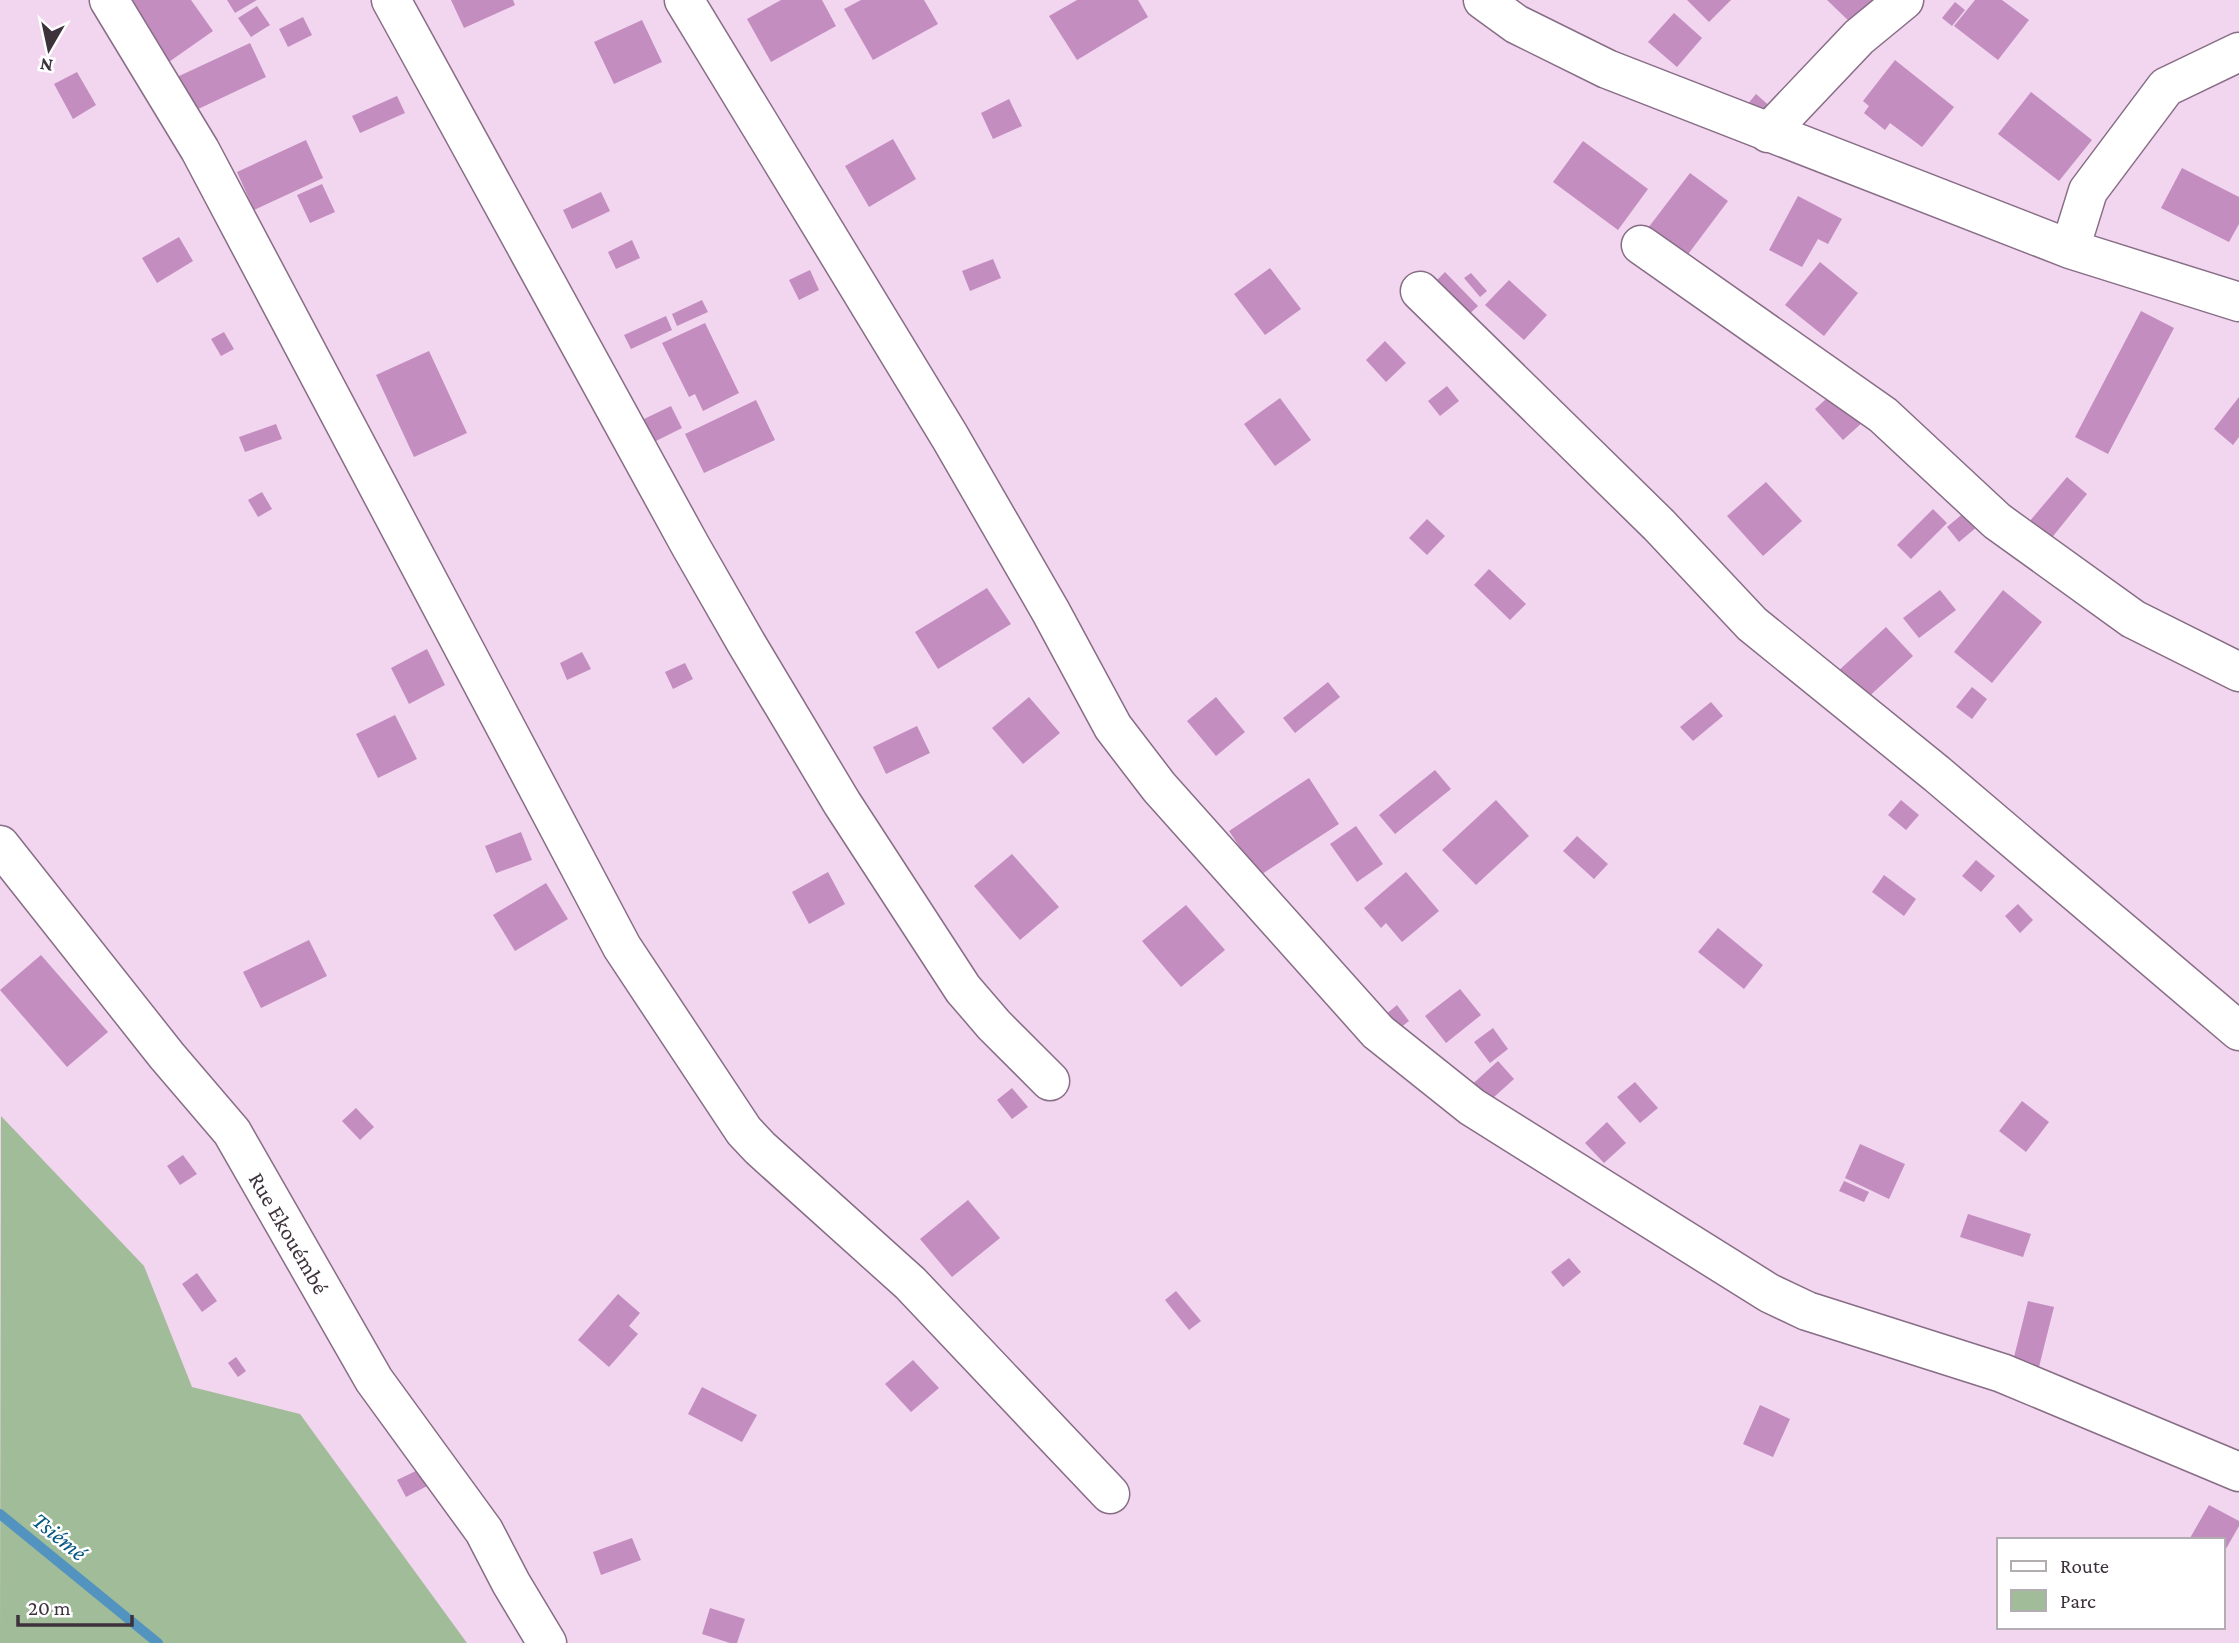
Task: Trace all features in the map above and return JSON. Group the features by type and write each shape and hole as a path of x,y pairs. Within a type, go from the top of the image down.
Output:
{"street":[{"path":"109,0 200,150 622,947 737,1120 760,1148 910,1283 1110,1494"},
{"path":"391,0 690,545 842,803 963,989 993,1025 1050,1081"},
{"path":"684,0 950,437 1051,612 1113,727 1159,787 1378,1032 1472,1107 1769,1293 1807,1311 2002,1373 2239,1472"},
{"path":"1483,0 1528,12 1607,69 2070,249 2239,302"},
{"path":"1768,133 1859,37 1904,0"},
{"path":"2070,249 2088,191 2166,87 2239,52"},
{"path":"1641,245 1883,415 1997,521 2133,619 2239,672"},
{"path":"1420,291 1659,525 1752,624 1947,782 2239,1031"},
{"name":"Rue Ekouémbé","path":"0,845 167,1056 232,1132 373,1380 484,1531 547,1643"}],"green space":[{"path":"1,1116 144,1266 192,1387 300,1414 467,1643 0,1643"}],"building":[{"path":"121,0 191,0 213,31 166,64"},
{"path":"227,0 257,0 235,13"},
{"path":"451,0 513,0 515,5 464,28"},
{"path":"781,0 822,0 836,26 771,62 747,19"},
{"path":"861,0 924,0 938,24 873,60 844,9"},
{"path":"1077,0 1138,0 1148,17 1077,60 1049,16"},
{"path":"1687,0 1731,0 1709,22"},
{"path":"1827,0 1877,0 1853,25"},
{"path":"1975,0 2002,0 2029,20 1998,60 1954,26"},
{"path":"1955,2 1965,10 1952,26 1942,18"},
{"path":"257,6 270,25 251,37 238,18"},
{"path":"1674,13 1702,38 1677,67 1648,42"},
{"path":"303,17 312,35 288,47 279,29"},
{"path":"642,20 662,62 614,84 594,42"},
{"path":"250,43 266,77 194,111 177,77"},
{"path":"1895,60 1954,107 1922,147 1890,123 1885,130 1864,113 1869,106 1863,101"},
{"path":"77,72 96,105 73,119 54,84"},
{"path":"2031,92 2092,140 2059,181 1998,134"},
{"path":"1756,94 1772,108 1762,119 1746,106"},
{"path":"397,96 405,113 360,133 352,116"},
{"path":"1009,99 1022,126 993,139 981,113"},
{"path":"893,139 916,179 869,207 845,166"},
{"path":"306,140 323,178 254,210 237,172"},
{"path":"1583,141 1648,189 1618,230 1553,182"},
{"path":"2182,168 2239,197 2239,224 2229,242 2161,208"},
{"path":"1690,173 1728,201 1683,261 1645,232"},
{"path":"322,184 335,212 310,223 297,195"},
{"path":"601,192 610,211 572,229 563,210"},
{"path":"1798,196 1842,219 1828,244 1818,239 1802,267 1769,250"},
{"path":"179,237 193,261 157,283 142,258"},
{"path":"632,240 640,258 616,269 608,252"},
{"path":"993,259 1001,278 970,291 962,271"},
{"path":"1820,262 1858,293 1824,336 1785,305"},
{"path":"1270,268 1301,309 1265,335 1234,294"},
{"path":"810,270 819,290 799,300 789,280"},
{"path":"1445,272 1478,306 1464,319 1432,285"},
{"path":"1471,273 1487,291 1480,297 1464,278"},
{"path":"1509,280 1547,315 1524,340 1485,305"},
{"path":"702,300 708,312 677,326 672,314"},
{"path":"2141,311 2174,328 2108,454 2075,437"},
{"path":"666,316 672,330 631,349 624,335"},
{"path":"705,323 739,393 703,411 695,394 689,397 662,343"},
{"path":"224,332 234,349 221,356 211,339"},
{"path":"1385,341 1406,363 1386,382 1366,360"},
{"path":"429,351 467,433 414,457 376,375"},
{"path":"1447,386 1459,401 1440,416 1428,401"},
{"path":"1835,391 1863,422 1843,440 1815,409"},
{"path":"2239,397 2239,437 2233,445 2214,429"},
{"path":"1280,398 1311,440 1275,466 1244,424"},
{"path":"756,400 775,440 704,473 685,434"},
{"path":"671,406 682,428 652,443 642,420"},
{"path":"276,424 282,439 245,452 239,437"},
{"path":"2067,477 2087,494 2050,540 2029,522"},
{"path":"1766,482 1802,521 1763,556 1727,516"},
{"path":"262,492 272,509 258,517 248,500"},
{"path":"1972,506 1984,521 1959,542 1947,527"},
{"path":"1933,509 1947,523 1911,559 1897,545"},
{"path":"1427,519 1445,536 1427,555 1409,538"},
{"path":"1489,569 1526,604 1510,620 1474,585"},
{"path":"987,588 1011,624 938,669 915,632"},
{"path":"1940,590 1956,610 1919,638 1903,618"},
{"path":"2003,590 2042,622 1992,683 1954,652"},
{"path":"1886,627 1913,656 1863,702 1836,673"},
{"path":"427,649 445,685 409,704 391,668"},
{"path":"582,652 591,669 567,680 560,663"},
{"path":"685,663 693,679 673,689 665,672"},
{"path":"1328,682 1340,697 1295,733 1283,718"},
{"path":"1972,687 1987,699 1972,719 1956,707"},
{"path":"1029,697 1060,733 1023,764 992,728"},
{"path":"1216,697 1245,732 1216,756 1187,721"},
{"path":"1711,702 1723,716 1693,741 1680,727"},
{"path":"395,715 417,759 378,778 356,734"},
{"path":"917,726 930,753 886,774 873,747"},
{"path":"1435,770 1451,789 1395,834 1379,815"},
{"path":"1309,778 1339,824 1259,876 1229,831"},
{"path":"1496,800 1529,836 1476,885 1442,850"},
{"path":"1901,800 1919,815 1906,830 1888,815"},
{"path":"1356,826 1383,864 1357,882 1330,844"},
{"path":"521,832 532,860 496,873 485,846"},
{"path":"1577,836 1608,864 1594,879 1563,851"},
{"path":"1012,854 1059,907 1020,940 974,886"},
{"path":"1976,860 1995,876 1981,892 1962,876"},
{"path":"828,872 845,904 809,924 792,892"},
{"path":"1406,872 1439,911 1402,942 1386,923 1381,928 1364,908"},
{"path":"1884,875 1916,899 1904,916 1872,892"},
{"path":"546,883 568,919 515,951 493,915"},
{"path":"2018,904 2033,920 2020,933 2005,916"},
{"path":"1186,905 1225,950 1181,987 1142,941"},
{"path":"1718,928 1763,965 1744,989 1698,952"},
{"path":"309,940 327,976 261,1008 243,972"},
{"path":"41,955 108,1032 67,1067 0,990"},
{"path":"1460,989 1481,1015 1446,1043 1425,1016"},
{"path":"1397,1005 1409,1021 1391,1035 1379,1020"},
{"path":"1493,1028 1508,1049 1490,1063 1474,1042"},
{"path":"1498,1061 1514,1079 1483,1107 1467,1089"},
{"path":"1635,1082 1658,1108 1640,1123 1617,1097"},
{"path":"1012,1088 1028,1107 1012,1119 997,1100"},
{"path":"2022,1101 2049,1122 2026,1152 1999,1131"},
{"path":"356,1108 374,1127 360,1140 342,1121"},
{"path":"1607,1122 1626,1143 1604,1163 1585,1143"},
{"path":"1860,1144 1905,1164 1889,1199 1845,1178"},
{"path":"183,1155 197,1174 180,1185 167,1166"},
{"path":"1844,1181 1869,1192 1864,1202 1839,1191"},
{"path":"968,1200 1000,1238 952,1277 920,1239"},
{"path":"1968,1214 2031,1234 2023,1257 1960,1237"},
{"path":"1569,1258 1581,1272 1563,1287 1551,1272"},
{"path":"197,1273 217,1301 202,1312 182,1284"},
{"path":"1176,1291 1201,1321 1189,1330 1165,1300"},
{"path":"618,1294 640,1313 629,1326 638,1334 609,1367 578,1340"},
{"path":"2028,1301 2054,1307 2039,1367 2013,1361"},
{"path":"236,1357 246,1371 238,1377 228,1363"},
{"path":"913,1360 939,1388 911,1412 885,1384"},
{"path":"702,1387 757,1415 742,1442 688,1414"},
{"path":"1760,1405 1790,1419 1773,1457 1743,1444"},
{"path":"422,1468 431,1484 406,1497 397,1480"},
{"path":"2209,1505 2239,1521 2239,1526 2225,1550 2225,1538 2190,1538"},
{"path":"632,1538 641,1560 601,1575 593,1552"},
{"path":"710,1608 745,1619 737,1643 702,1634"}],"waterway":[{"name":"Tsiémé","path":"0,1514 158,1643"}]}
